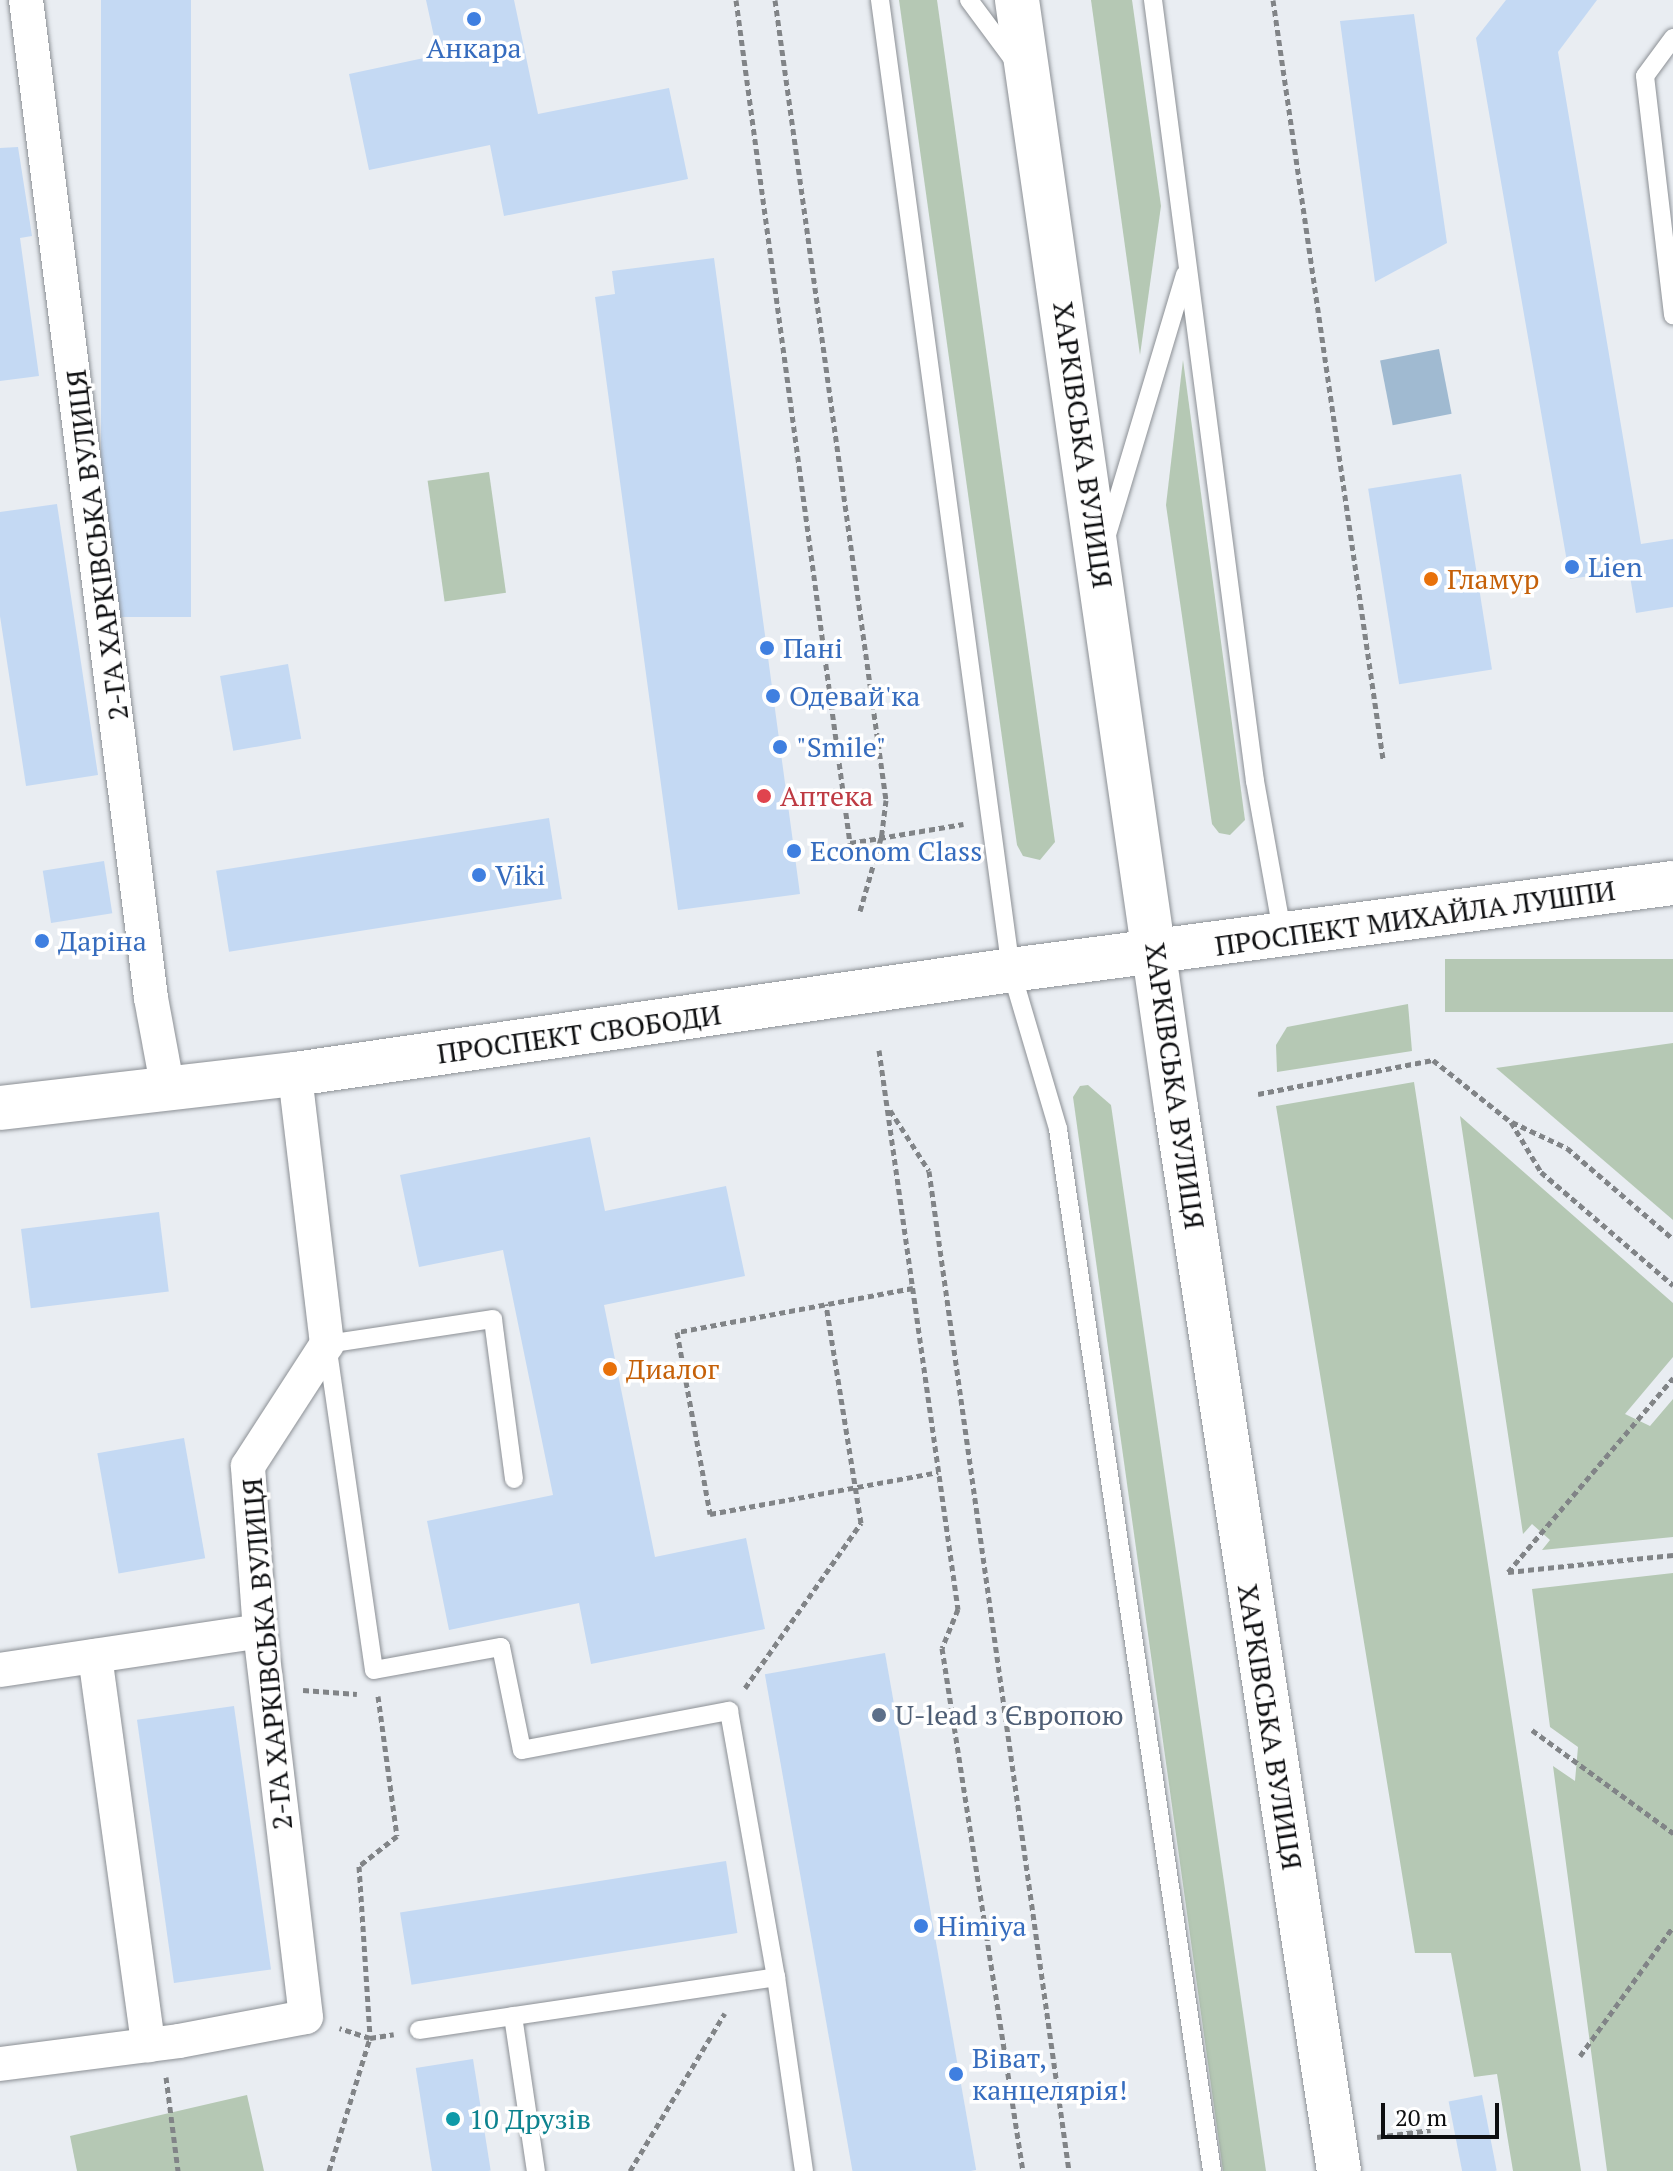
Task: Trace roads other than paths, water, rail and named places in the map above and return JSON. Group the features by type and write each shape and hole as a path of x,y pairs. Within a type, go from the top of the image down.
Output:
{"main road":[{"name":"ХАРКІВСЬКА ВУЛИЦЯ","path":"1017,0 1158,953 1176,1107 1336,2157"},
{"name":"ПРОСПЕКТ МИХАЙЛА ЛУШПИ","path":"1158,953 1673,883"},
{"name":"ПРОСПЕКТ СВОБОДИ","path":"0,1108 295,1074 1011,970 1158,953"}],"street":[{"name":"2-ГА ХАРКІВСЬКА ВУЛИЦЯ","path":"26,0 87,459 151,998 168,1090"},
{"path":"295,1074 327,1344"},
{"name":"2-ГА ХАРКІВСЬКА ВУЛИЦЯ","path":"148,2045 306,2017 260,1631 248,1466 327,1344"},
{"path":"0,1670 260,1631"},
{"path":"0,2064 148,2045 95,1656"}],"lane":[{"path":"880,0 1011,970 1058,1129 1212,2171"},
{"path":"969,0 1029,80"},
{"path":"1153,0 1255,781 1283,936"},
{"path":"1673,38 1645,76 1673,315"},
{"path":"1100,560 1188,267"},
{"path":"514,1479 493,1319 327,1344 374,1670 501,1647 522,1750 729,1711 776,1977 804,2171"},
{"path":"419,2030 776,1977"},
{"path":"513,2016 536,2171"}],"water":[{"path":"1439,349 1452,414 1393,425 1380,360"}],"place":[{"name":"Анкара","path":"474,19"},
{"name":"Lien","path":"1572,567"},
{"name":"Гламур","path":"1431,579"},
{"name":"Пані","path":"767,648"},
{"name":"Одевай'ка","path":"773,696"},
{"name":"\"Smile\"","path":"780,747"},
{"name":"Аптека","path":"764,796"},
{"name":"Econom Class","path":"794,851"},
{"name":"Viki","path":"479,875"},
{"name":"Даріна","path":"42,941"},
{"name":"Диалог","path":"610,1369"},
{"name":"U-lead з Європою","path":"879,1715"},
{"name":"Himiya","path":"921,1926"},
{"name":"Віват, канцелярія!","path":"956,2074"},
{"name":"10 Друзів","path":"453,2119"}]}
